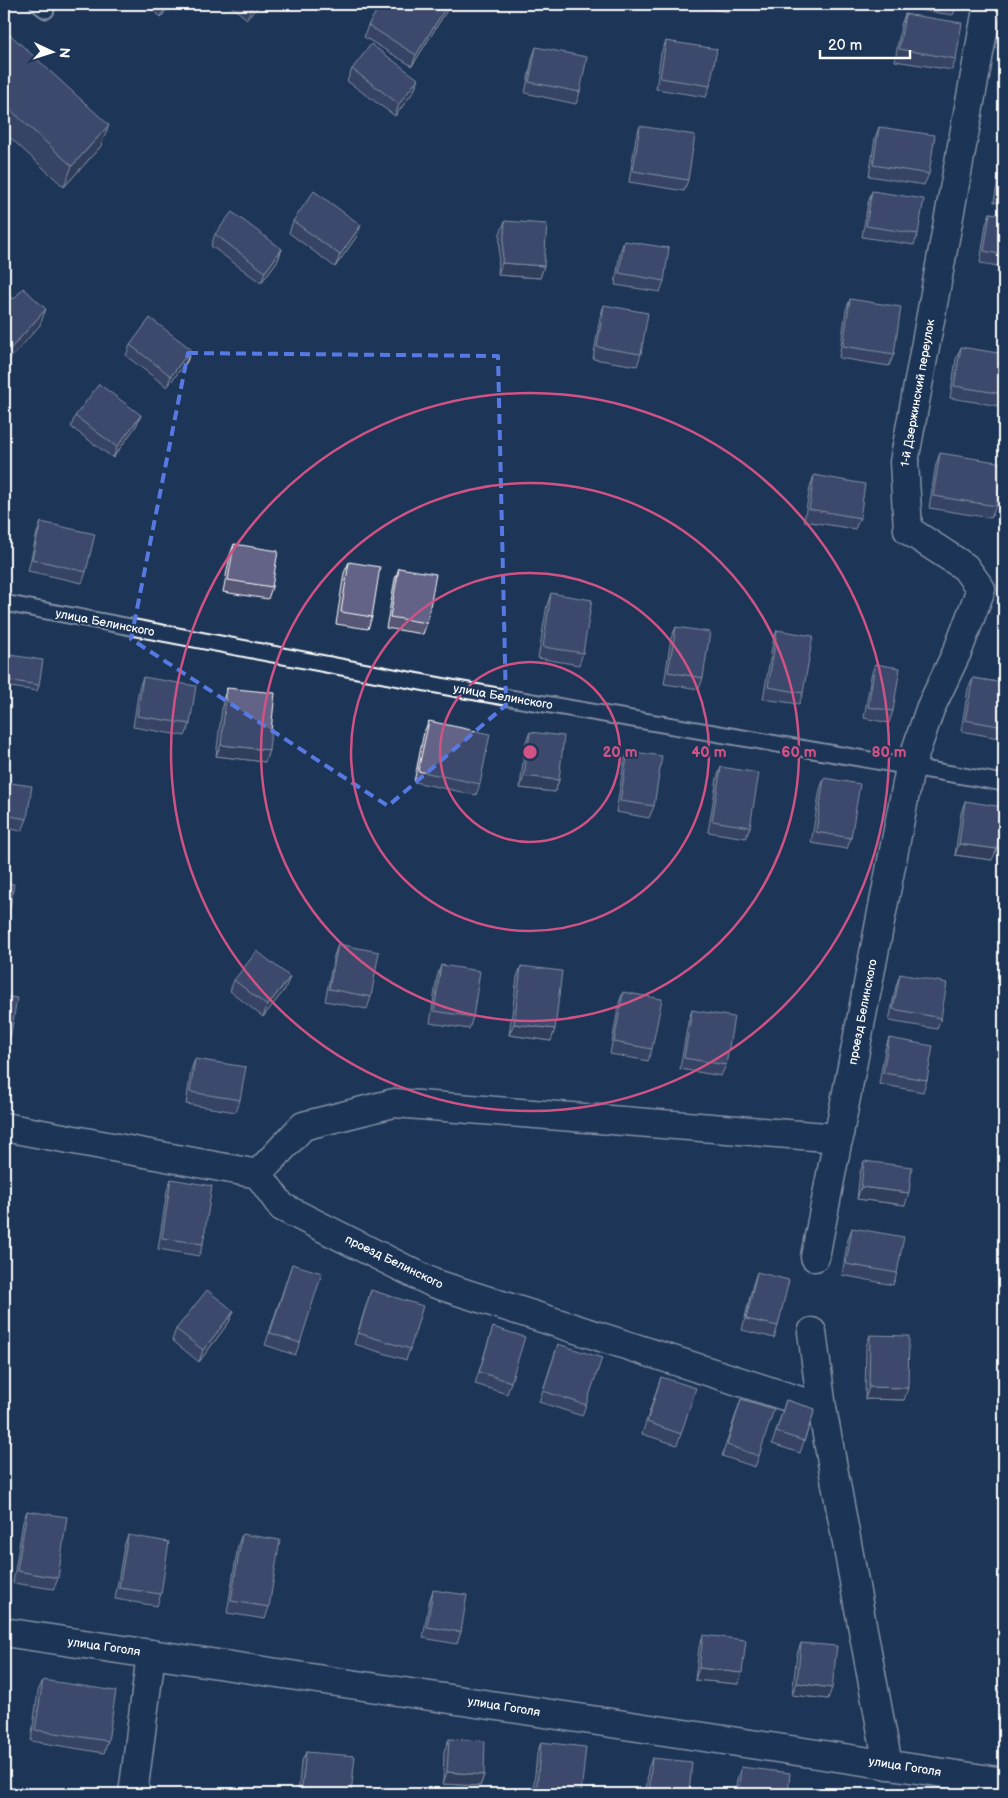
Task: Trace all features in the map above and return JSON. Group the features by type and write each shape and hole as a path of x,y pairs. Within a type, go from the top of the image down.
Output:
{"street":[{"name":"1-й Дзержинский переулок","path":"910,768 930,708 958,650 981,590 965,567 908,530 904,462 988,4"},
{"name":"проезд Белинского","path":"815,1256 910,768"},
{"path":"4,1127 258,1174 303,1126 394,1103 839,1138"},
{"name":"проезд Белинского","path":"258,1174 282,1207 433,1283 822,1408"},
{"path":"812,1332 822,1408 888,1765"},
{"name":"улица Гоголя","path":"4,1632 1004,1782"},
{"path":"133,1794 151,1654"}],"lane":[{"name":"улица Белинского","path":"4,603 452,688 1004,784"}],"highlighted area":[{"path":"188,353 498,356 506,705 388,806 131,639"}],"building":[{"path":"381,4 448,4 416,55 368,25"},
{"path":"905,14 962,23 956,59 899,49"},
{"path":"4,29 109,125 72,166 4,104"},
{"path":"666,41 717,49 710,86 660,78"},
{"path":"371,44 418,79 399,104 352,69"},
{"path":"536,47 587,57 580,92 529,82"},
{"path":"640,126 695,135 688,180 633,171"},
{"path":"879,127 935,135 929,174 873,165"},
{"path":"1004,156 1004,192 998,191"},
{"path":"314,191 361,225 340,255 293,221"},
{"path":"872,191 924,199 918,234 866,226"},
{"path":"232,212 282,249 265,272 215,234"},
{"path":"990,213 1004,215 1004,255 984,251"},
{"path":"505,221 547,224 544,266 502,263"},
{"path":"624,241 669,248 664,281 619,273"},
{"path":"23,288 46,309 4,356 4,290 14,299"},
{"path":"850,299 901,307 894,354 843,346"},
{"path":"604,305 648,313 641,354 597,347"},
{"path":"150,318 191,349 171,376 130,345"},
{"path":"961,347 1004,354 1003,394 954,386"},
{"path":"99,384 141,415 117,447 75,416"},
{"path":"940,453 1003,463 996,506 933,496"},
{"path":"814,475 865,484 860,518 809,509"},
{"path":"41,522 95,534 86,572 32,559"},
{"path":"234,544 278,551 272,587 228,580"},
{"path":"349,562 380,567 372,617 341,612"},
{"path":"399,568 436,574 427,623 390,617"},
{"path":"551,593 592,600 583,653 543,647"},
{"path":"676,627 710,632 703,678 668,672"},
{"path":"777,630 813,636 803,693 768,687"},
{"path":"10,655 43,660 39,685 6,680"},
{"path":"875,664 900,668 893,711 868,707"},
{"path":"143,677 196,686 190,724 137,716"},
{"path":"973,678 1004,683 1004,727 965,720"},
{"path":"227,688 275,693 269,750 221,745"},
{"path":"429,721 490,734 480,784 418,771"},
{"path":"530,732 564,736 559,780 524,776"},
{"path":"628,751 662,756 654,806 620,801"},
{"path":"721,767 759,773 750,827 712,821"},
{"path":"824,778 860,784 851,838 816,832"},
{"path":"4,782 32,786 27,819 4,815"},
{"path":"965,801 1003,807 997,849 959,844"},
{"path":"4,882 14,884 8,921 4,921"},
{"path":"338,944 379,952 371,997 329,989"},
{"path":"257,951 290,977 267,1006 234,980"},
{"path":"441,965 480,971 473,1017 434,1011"},
{"path":"521,966 562,971 555,1029 514,1024"},
{"path":"900,974 947,983 941,1018 893,1009"},
{"path":"623,992 662,999 652,1049 614,1042"},
{"path":"4,996 17,998 11,1034 4,1033"},
{"path":"692,1010 734,1017 726,1065 684,1058"},
{"path":"889,1038 933,1046 927,1080 883,1073"},
{"path":"195,1059 246,1067 240,1100 190,1092"},
{"path":"864,1161 912,1167 909,1193 861,1187"},
{"path":"171,1179 212,1186 203,1244 162,1238"},
{"path":"852,1228 904,1237 897,1273 846,1264"},
{"path":"292,1264 322,1273 300,1343 270,1333"},
{"path":"757,1272 789,1280 778,1326 746,1319"},
{"path":"207,1290 234,1311 203,1350 176,1329"},
{"path":"371,1290 423,1306 410,1349 358,1333"},
{"path":"493,1327 525,1337 511,1382 479,1372"},
{"path":"870,1335 909,1336 908,1388 869,1387"},
{"path":"558,1344 602,1358 586,1405 543,1391"},
{"path":"661,1377 696,1388 681,1434 647,1422"},
{"path":"741,1399 774,1409 759,1456 727,1445"},
{"path":"786,1400 815,1409 804,1441 776,1432"},
{"path":"27,1511 67,1517 58,1578 17,1571"},
{"path":"242,1534 280,1540 269,1607 231,1601"},
{"path":"128,1535 169,1542 161,1594 119,1588"},
{"path":"433,1590 467,1595 461,1632 427,1627"},
{"path":"703,1635 746,1640 742,1673 699,1668"},
{"path":"801,1643 837,1646 832,1688 797,1683"},
{"path":"43,1680 116,1691 108,1741 35,1730"},
{"path":"449,1739 485,1741 484,1775 447,1772"},
{"path":"541,1742 586,1747 581,1794 536,1794"},
{"path":"306,1752 355,1756 351,1794 301,1794"},
{"path":"652,1758 692,1762 689,1794 649,1794"},
{"path":"741,1767 790,1773 788,1794 738,1794"},
{"path":"36,1790 64,1794 36,1794"}]}
